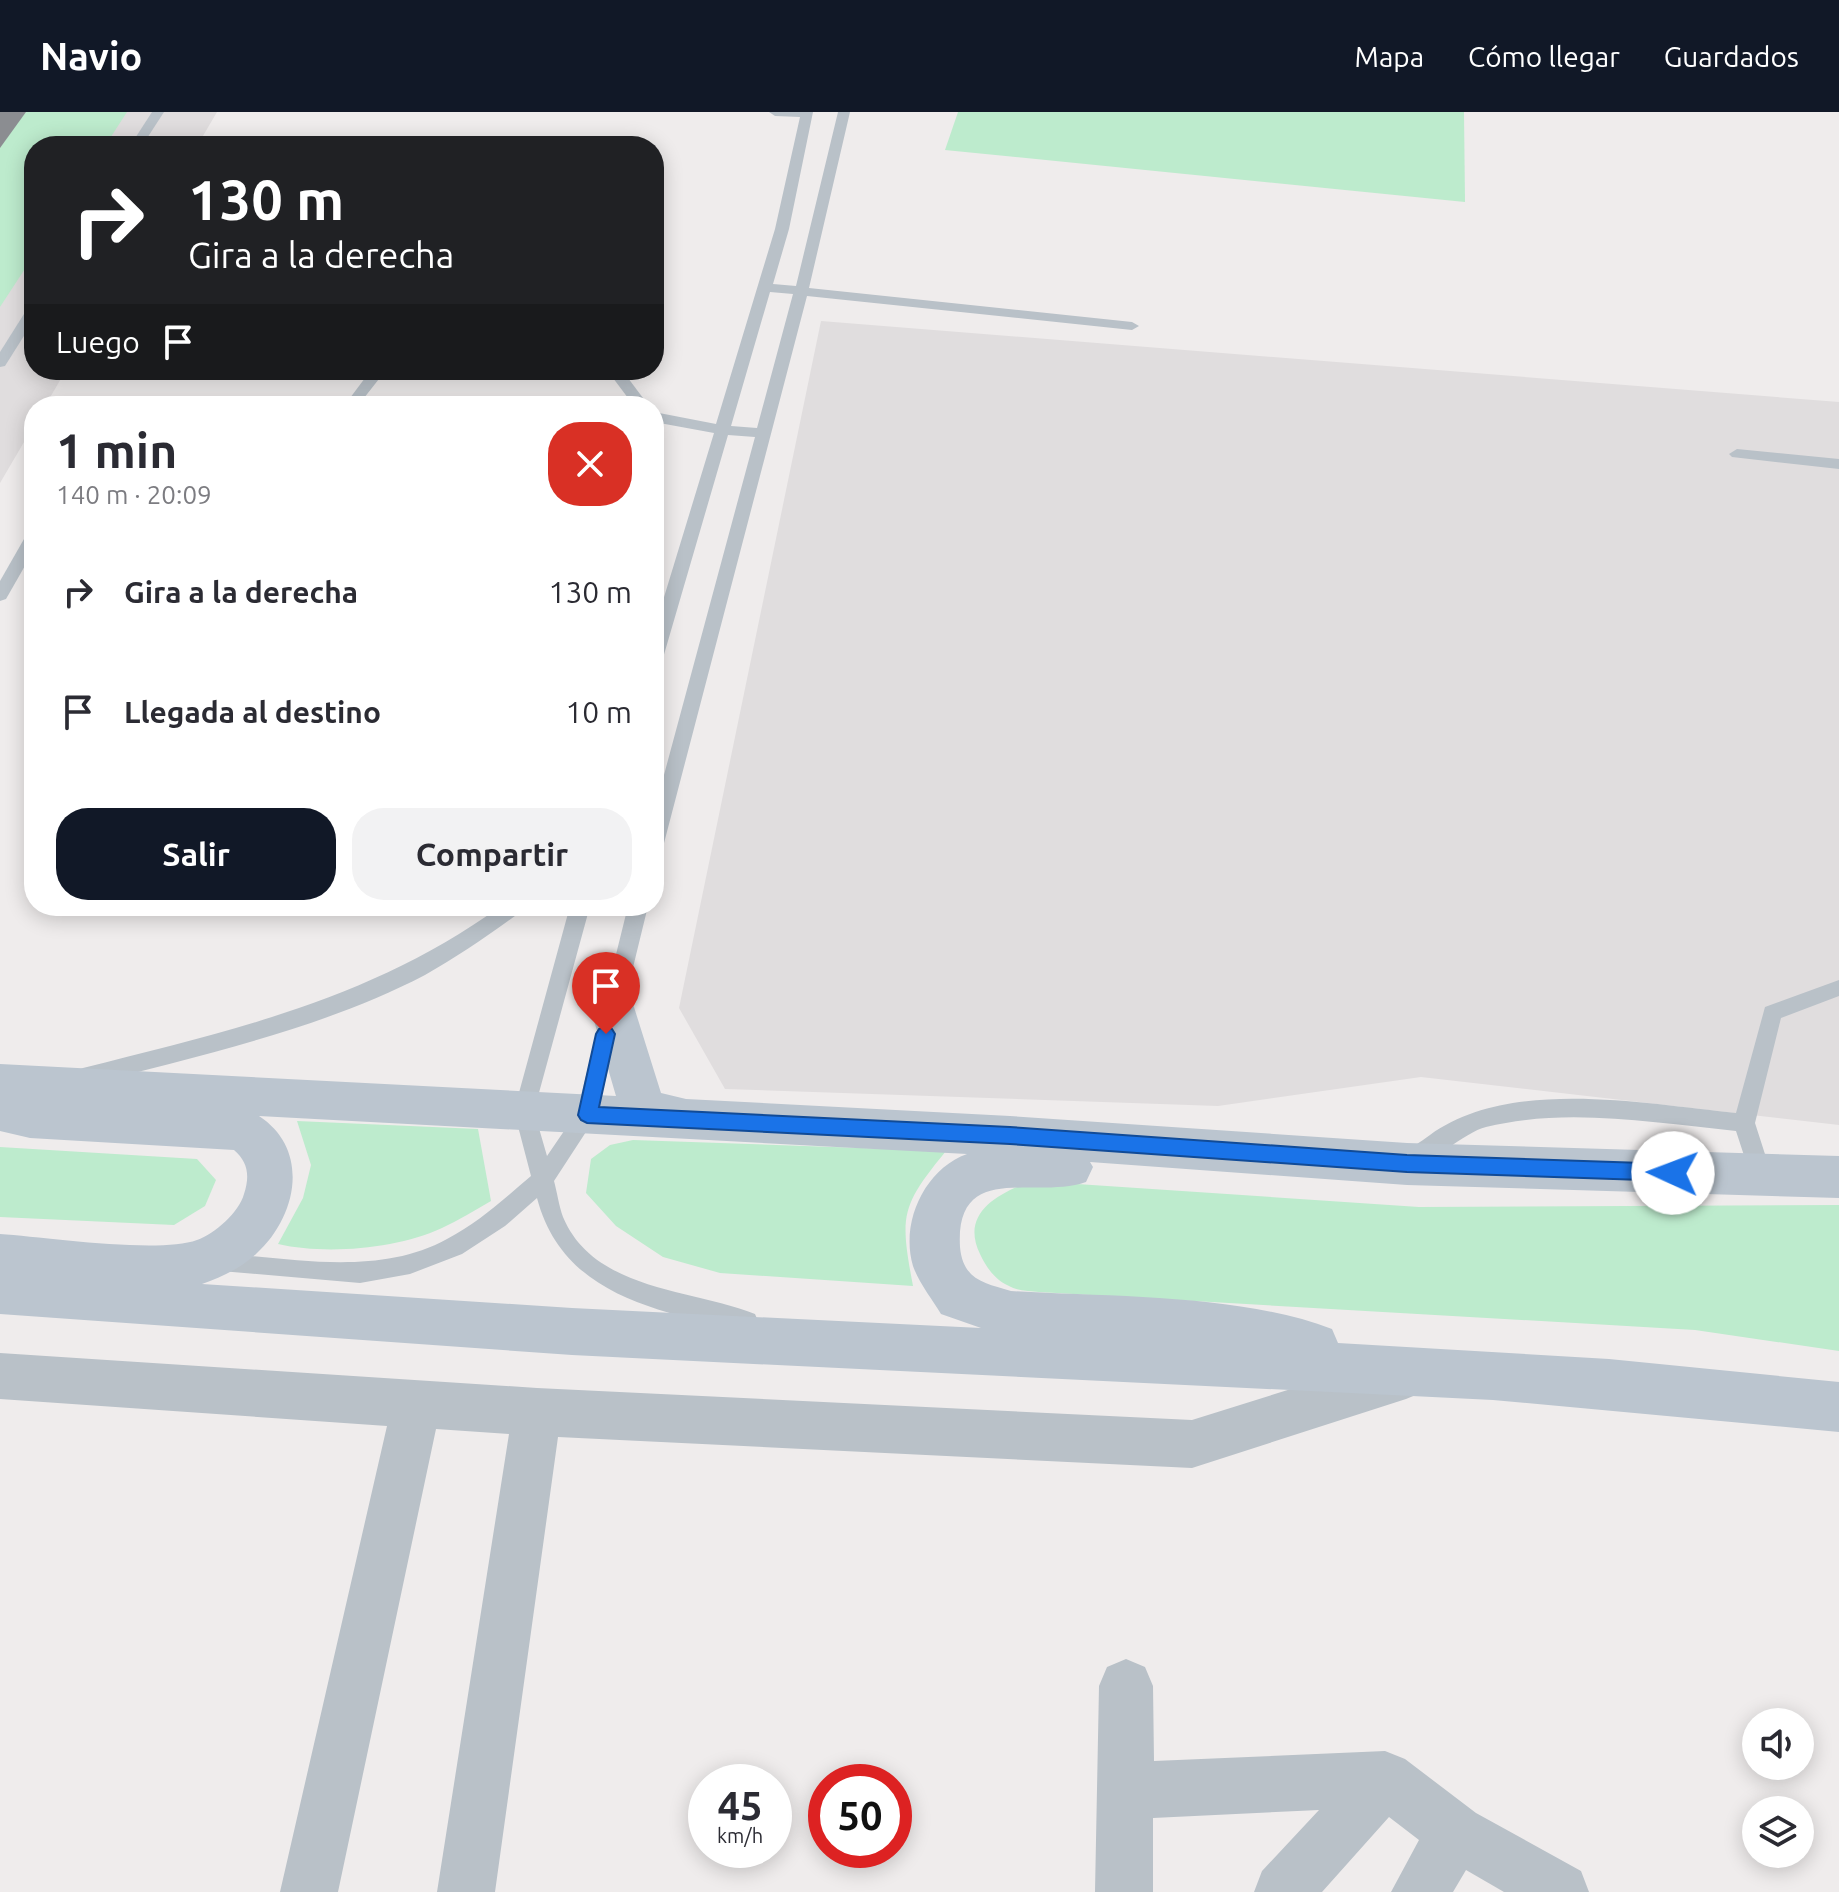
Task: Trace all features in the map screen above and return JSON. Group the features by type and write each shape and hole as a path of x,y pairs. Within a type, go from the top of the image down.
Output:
{"main road":[{"path":"612,1007 643,1109 696,1120"},
{"path":"0,1083 1010,1136 1407,1164 1839,1177"},
{"path":"0,1111 30,1118 242,1130 259,1140 269,1159 270,1188 258,1217 237,1242 201,1262 156,1265 0,1256"},
{"path":"1407,1164 1228,1170 1016,1165 969,1174 942,1201 935,1228 937,1264 959,1298 1011,1314 1240,1329 1423,1371"},
{"path":"0,1291 630,1336 1423,1371 1690,1389 1839,1407"}],"street":[{"path":"0,1376 537,1412 1192,1444 1423,1371"},
{"path":"309,1892 417,1403"},
{"path":"466,1892 537,1412"},
{"path":"1124,1892 1124,1791 1128,1757 1126,1686"},
{"path":"1124,1791 1385,1779 1456,1833 1560,1892"},
{"path":"1283,1892 1385,1779"},
{"path":"1420,1892 1456,1833"}],"lane":[{"path":"142,136 158,112"},
{"path":"664,625 782,229 807,113 775,112"},
{"path":"664,809 801,290 844,112"},
{"path":"765,287 1132,326"},
{"path":"0,363 24,325"},
{"path":"359,396 371,380"},
{"path":"622,380 634,396"},
{"path":"664,419 724,430 763,433"},
{"path":"1737,454 1839,464"},
{"path":"0,595 24,553"},
{"path":"48,1086 320,1010 399,981 455,950 501,916"},
{"path":"577,916 524,1111 554,1222 576,1254 614,1282 671,1303 851,1346"},
{"path":"201,1262 360,1273 410,1264 454,1247 497,1219 542,1180 587,1115 635,916"},
{"path":"1761,1176 1744,1123 1772,1013 1839,988"},
{"path":"1407,1164 1448,1134 1479,1119 1515,1112 1595,1108 1744,1123"}],"shaded area":[{"path":"0,112 217,112 203,136 24,136 24,380 60,380 51,396 24,396 24,442 0,483"},
{"path":"821,321 1839,402 1839,1125 1421,1077 1218,1106 725,1089 679,1008"}],"green space":[{"path":"26,112 127,112 111,136 24,136 24,270 0,307 0,138"},
{"path":"958,112 1464,112 1465,202 945,150"},
{"path":"297,1121 478,1129 491,1201 442,1228 404,1241 339,1249 278,1244 303,1198 311,1165"},
{"path":"633,1140 946,1151 920,1186 907,1213 906,1243 913,1286 720,1273 663,1257 616,1226 586,1193 591,1159 610,1145"},
{"path":"0,1147 197,1159 216,1180 205,1206 174,1225 0,1217"},
{"path":"1032,1181 1419,1207 1839,1205 1839,1351 1695,1330 1020,1290 995,1277 988,1268 975,1240 975,1227 979,1216 995,1199"}],"route":[{"path":"606,1034 587,1115 1010,1136 1407,1164 1673,1173"}]}
